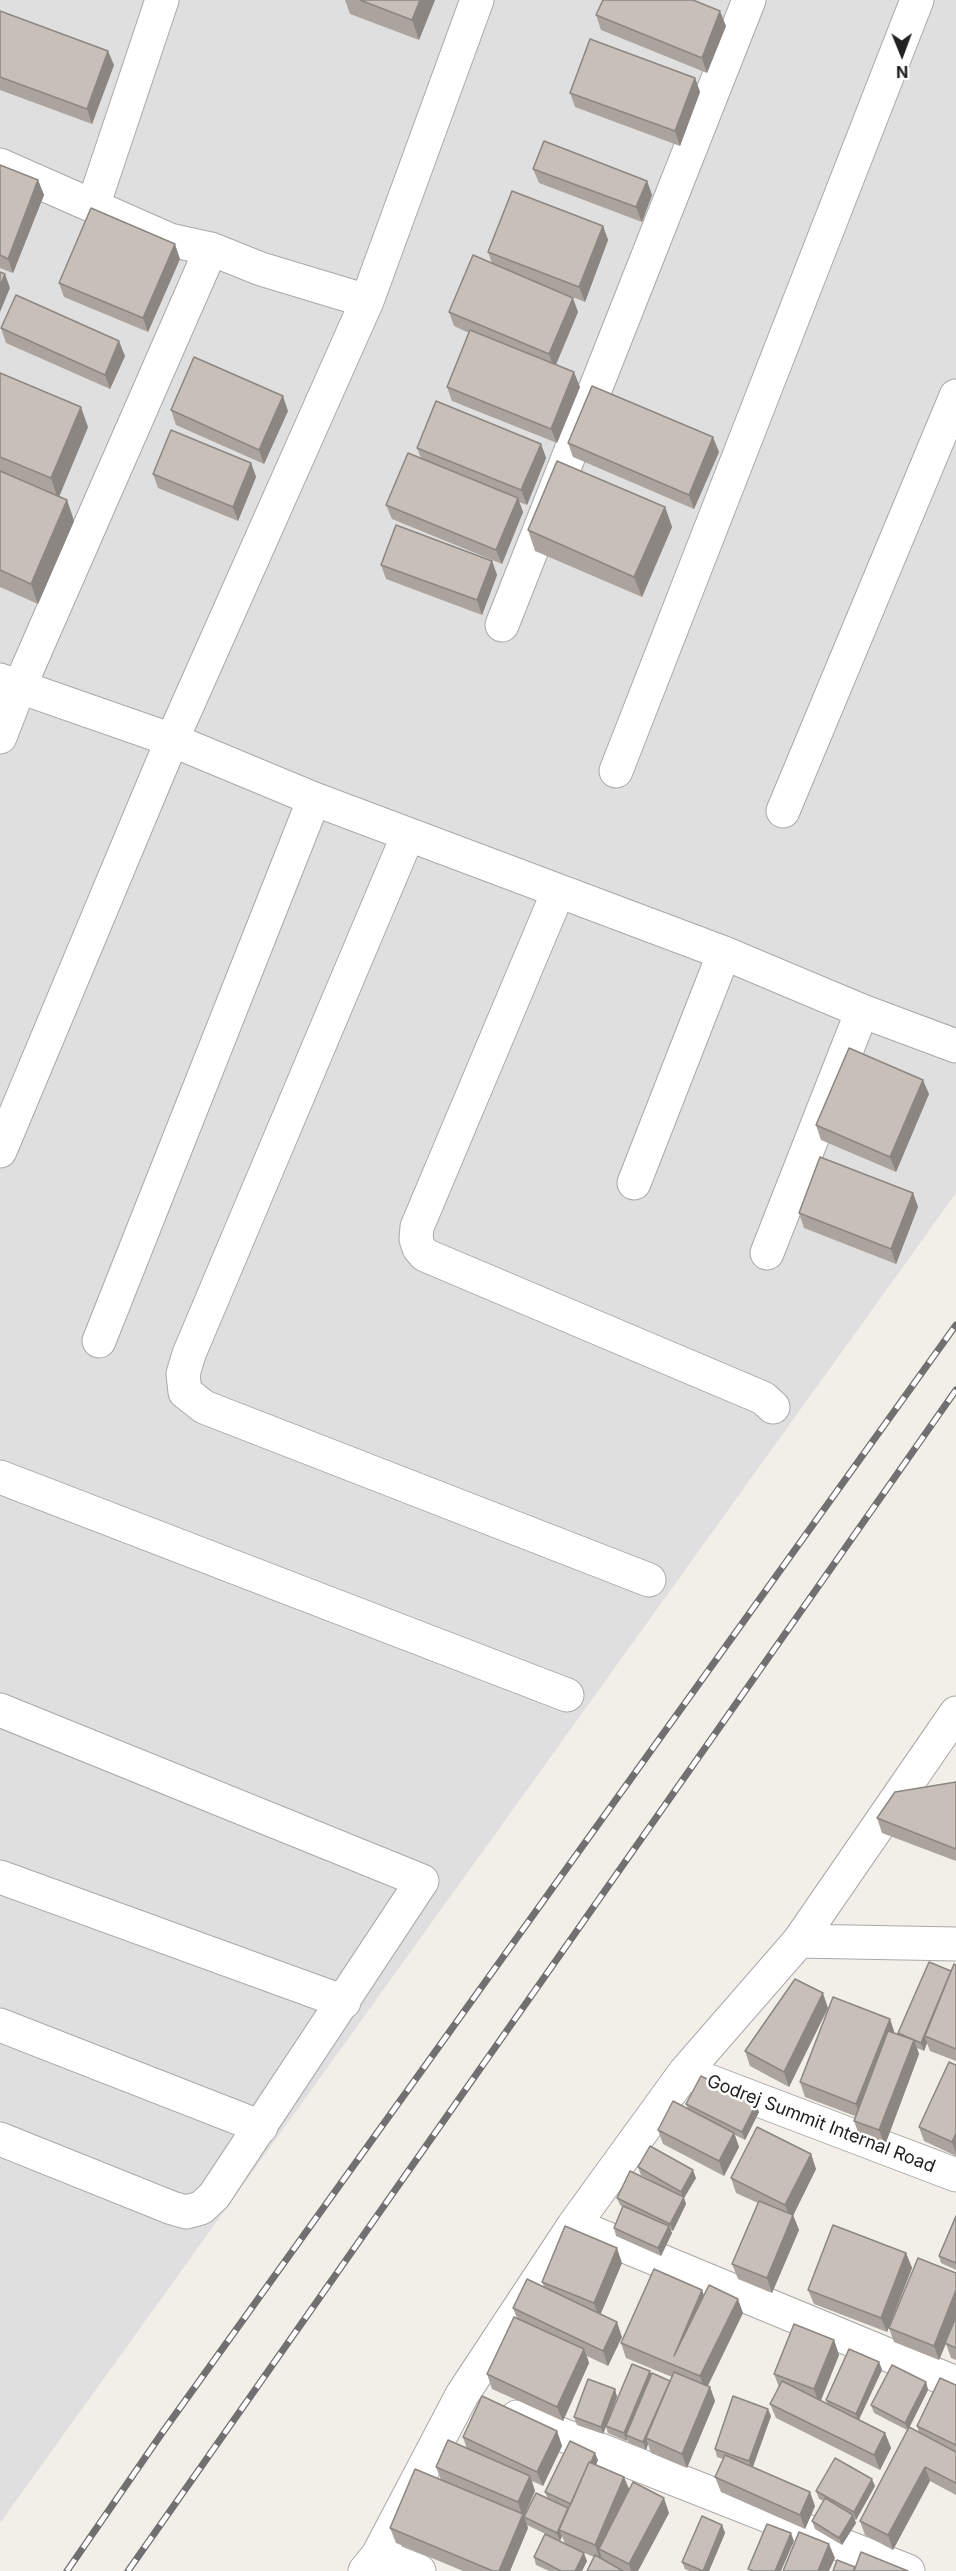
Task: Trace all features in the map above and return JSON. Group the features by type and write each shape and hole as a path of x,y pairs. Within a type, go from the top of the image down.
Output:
{"street":[{"path":"93,206 162,0"},
{"path":"0,1151 172,740 367,301 477,0"},
{"path":"502,625 749,0"},
{"path":"616,771 916,0"},
{"path":"0,165 170,240 211,249 261,269 367,301"},
{"path":"0,737 9,684 211,249"},
{"path":"783,811 956,396"},
{"path":"9,684 172,740 314,799 724,953 862,1011 956,1046"},
{"path":"99,1341 314,799"},
{"path":"408,835 189,1354 183,1374 184,1392 204,1407 649,1580"},
{"path":"558,892 417,1227 416,1239 425,1255 763,1398 773,1407"},
{"path":"634,1184 724,953"},
{"path":"768,1253 862,1011"},
{"path":"0,1477 567,1695"},
{"path":"0,1710 422,1881 261,2127 214,2196 201,2208 186,2212 0,2139"},
{"path":"419,2571 371,2563 462,2395 574,2225 685,2072 799,1941 956,1713"},
{"path":"0,1877 344,2002"},
{"path":"799,1941 956,1944"},
{"path":"0,2025 261,2127"},
{"name":"Godrej Summit Internal Road","path":"685,2072 956,2175"},
{"path":"574,2225 956,2383"},
{"path":"462,2395 908,2571"}],"shaded area":[{"path":"0,0 956,0 956,1193 0,2523"}],"building":[{"path":"360,0 420,0 412,20"},
{"path":"603,0 693,0 720,11 702,58 596,15"},
{"path":"0,11 108,51 87,109 0,77"},
{"path":"590,39 695,78 675,131 570,93"},
{"path":"544,141 647,181 636,207 533,169"},
{"path":"0,165 38,180 8,259 0,255"},
{"path":"512,191 603,226 579,287 488,252"},
{"path":"91,208 175,244 143,318 59,283"},
{"path":"473,255 573,298 549,354 449,312"},
{"path":"0,272 5,274 0,286"},
{"path":"16,295 119,341 105,375 1,328"},
{"path":"470,330 574,372 551,429 447,387"},
{"path":"194,357 283,396 259,450 171,410"},
{"path":"0,373 81,407 51,478 0,457"},
{"path":"592,386 713,437 689,495 568,443"},
{"path":"436,401 541,444 521,490 417,448"},
{"path":"171,430 251,463 233,507 153,474"},
{"path":"408,453 518,498 496,550 386,505"},
{"path":"557,461 665,507 634,577 528,530"},
{"path":"0,471 67,500 31,584 0,570"},
{"path":"396,525 492,561 477,600 381,565"},
{"path":"849,1048 923,1080 890,1157 816,1125"},
{"path":"820,1157 913,1193 891,1249 799,1213"},
{"path":"956,1782 956,1849 877,1818 895,1792"},
{"path":"929,1962 951,1971 921,2043 898,2033"},
{"path":"954,1964 956,1965 956,2049 925,2036"},
{"path":"795,1979 823,1993 784,2072 745,2051"},
{"path":"833,1997 890,2019 856,2104 800,2082"},
{"path":"888,2031 914,2040 879,2130 854,2121"},
{"path":"949,2062 956,2065 956,2133 952,2142 919,2127"},
{"path":"701,2076 756,2104 742,2132 686,2104"},
{"path":"673,2101 734,2133 719,2161 658,2130"},
{"path":"757,2127 811,2154 785,2205 731,2178"},
{"path":"650,2146 693,2170 681,2192 638,2167"},
{"path":"630,2171 684,2197 670,2224 617,2198"},
{"path":"759,2201 793,2215 767,2278 732,2264"},
{"path":"623,2206 669,2226 658,2248 614,2228"},
{"path":"956,2216 956,2263 939,2256"},
{"path":"833,2225 906,2253 881,2318 808,2290"},
{"path":"565,2226 617,2248 594,2303 542,2282"},
{"path":"918,2258 956,2273 956,2290 934,2346 889,2328"},
{"path":"654,2269 702,2290 674,2356 709,2285 738,2299 700,2376 621,2343"},
{"path":"527,2279 617,2322 603,2351 513,2308"},
{"path":"514,2317 584,2349 557,2407 487,2374"},
{"path":"956,2317 956,2348 945,2343"},
{"path":"794,2324 834,2340 814,2389 774,2374"},
{"path":"849,2349 879,2362 856,2414 826,2400"},
{"path":"632,2364 650,2371 624,2433 606,2426"},
{"path":"892,2365 926,2382 905,2423 871,2405"},
{"path":"674,2372 710,2387 682,2454 646,2438"},
{"path":"652,2373 670,2381 643,2442 626,2435"},
{"path":"940,2378 956,2385 956,2445 917,2426"},
{"path":"588,2379 615,2389 601,2427 574,2417"},
{"path":"782,2381 885,2433 874,2455 770,2404"},
{"path":"482,2396 557,2431 537,2472 463,2437"},
{"path":"733,2396 768,2409 749,2461 715,2449"},
{"path":"909,2427 956,2452 956,2483 925,2467 888,2535 860,2521"},
{"path":"448,2440 530,2476 518,2502 436,2467"},
{"path":"570,2441 595,2453 571,2504 545,2492"},
{"path":"725,2455 810,2492 800,2515 715,2477"},
{"path":"835,2458 872,2479 854,2512 816,2491"},
{"path":"589,2462 624,2477 595,2545 559,2530"},
{"path":"415,2469 523,2514 499,2571 493,2571 390,2528"},
{"path":"633,2482 664,2498 629,2564 599,2549"},
{"path":"536,2493 568,2508 557,2533 524,2517"},
{"path":"825,2498 853,2515 839,2538 812,2521"},
{"path":"702,2516 722,2525 703,2571 682,2562"},
{"path":"767,2524 791,2533 775,2571 753,2571 748,2569"},
{"path":"799,2532 829,2544 818,2571 783,2571"},
{"path":"545,2534 584,2553 575,2571 561,2571 534,2557"},
{"path":"861,2552 908,2571 854,2571"},
{"path":"595,2555 623,2571 587,2571"},
{"path":"837,2560 855,2567 853,2571 833,2571"}],"railway":[{"path":"67,2571 162,2433 956,1325"},
{"path":"128,2571 956,1390"}]}
